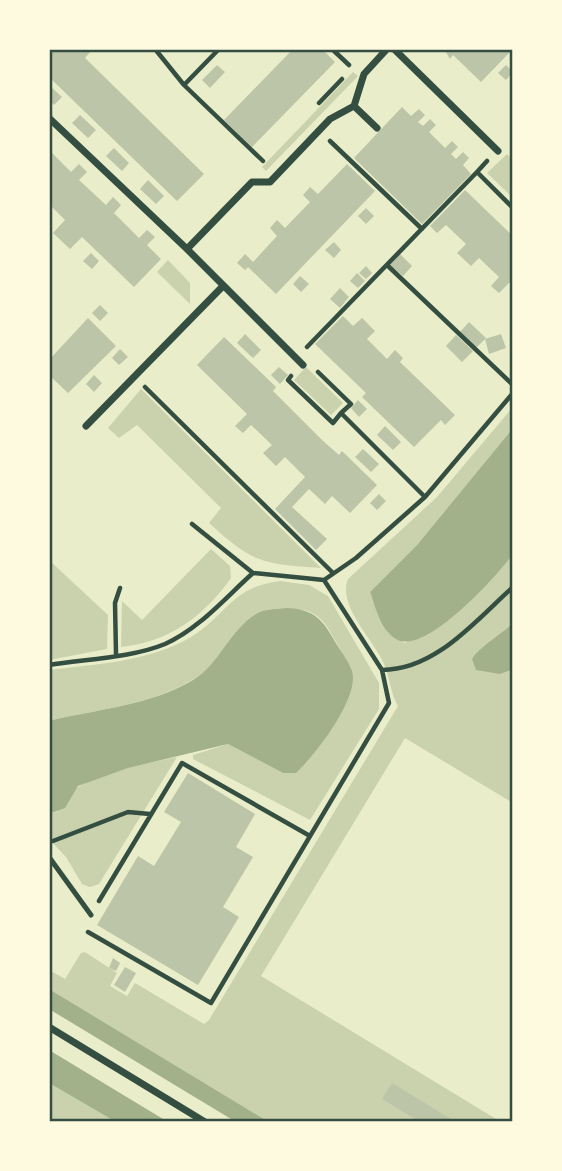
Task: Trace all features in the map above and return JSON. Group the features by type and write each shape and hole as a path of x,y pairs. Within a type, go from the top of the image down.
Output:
{"street":[{"path":"187,249 252,182 270,182 330,119 354,106 364,74 387,49"},
{"path":"394,49 498,151"},
{"path":"354,106 377,128"},
{"path":"49,118 187,249 303,365"},
{"path":"86,426 223,286"},
{"path":"49,1027 205,1122"}],"lane":[{"path":"49,857 91,915"}],"path":[{"path":"155,49 184,85 263,161"},
{"path":"184,85 219,49"},
{"path":"320,130 422,229"},
{"path":"296,358 498,151"},
{"path":"477,172 513,208"},
{"path":"387,264 513,385"},
{"path":"306,362 351,404 341,413 333,423 288,380 306,362"},
{"path":"134,377 333,573"},
{"path":"192,524 253,573 324,580 377,541 425,497 513,393"},
{"path":"341,413 425,497"},
{"path":"49,665 146,650 167,643 189,630 253,573"},
{"path":"310,836 182,763 84,930 211,1003 389,703 382,670 324,580"},
{"path":"382,670 414,664 444,649 513,587"},
{"path":"116,654 115,603 121,588"},
{"path":"49,842 128,812 150,814"}],"shaded area":[{"path":"353,72 358,76 266,171 262,167"},
{"path":"507,154 513,160 513,198 487,173"},
{"path":"168,260 190,283 190,304 157,272"},
{"path":"306,367 343,403 331,415 294,380"},
{"path":"141,389 321,568 271,563 248,554 209,523 221,508 137,425 119,438 108,428"},
{"path":"513,407 513,428 417,545 370,592 386,628 405,643 463,608 513,554 513,803 405,738 261,976 501,1122 269,1122 49,989 49,970 65,979 81,953 85,952 117,973 110,986 127,996 135,983 204,1024 209,1020 398,706 384,664 352,611 346,589 348,579 437,497"},
{"path":"513,428 513,554 459,612 441,626 408,641 396,639 382,624 370,592 417,545"},
{"path":"211,549 230,566 231,578 209,605 170,633 154,640 121,647 122,601 142,620"},
{"path":"49,560 108,615 107,649 49,660"},
{"path":"280,581 309,585 328,596 379,683 379,709 310,820 193,759 193,755 228,744 283,773 352,686 340,649 328,628 314,614 298,609 280,611 247,623 208,669 158,696 49,721 49,670 122,661 158,652 203,629 250,589"},
{"path":"287,608 309,612 324,625 350,667 353,682 343,710 334,725 296,773 283,773 228,744 128,768 78,786 65,808 49,814 49,721 122,706 176,689 203,673 250,618 263,611"},
{"path":"513,623 513,669 500,674 476,670 472,659 475,654"},
{"path":"177,757 99,884 90,887 82,884 66,857 49,839 49,814 62,809 76,789 91,780 127,768"},
{"path":"49,989 269,1122 236,1122 49,1009"},
{"path":"49,1050 168,1122 116,1122 49,1083"},
{"path":"49,1083 116,1122 49,1122"}],"building":[{"path":"49,49 89,49 91,51 85,58 204,174 177,201 49,77"},
{"path":"293,49 322,49 335,62 252,147 224,120"},
{"path":"444,49 513,49 481,82 453,55 450,59"},
{"path":"217,65 225,72 210,88 202,80"},
{"path":"506,65 513,72 506,80 498,73"},
{"path":"49,85 62,97 54,105 49,100"},
{"path":"402,107 411,116 419,109 425,115 418,122 423,126 430,119 436,125 429,132 445,148 452,141 458,147 451,154 456,159 463,152 469,158 463,165 471,174 422,224 354,158"},
{"path":"80,115 96,130 88,138 72,123"},
{"path":"114,148 129,163 122,171 106,156"},
{"path":"49,150 71,172 79,164 87,172 79,180 106,205 113,197 121,205 114,213 139,238 147,230 155,237 147,245 161,259 134,287 82,237 70,249 53,233 65,220 49,204"},
{"path":"347,164 375,191 276,294 248,267 245,270 237,263 245,254 253,262 277,236 270,228 277,220 285,228 310,202 303,195 310,187 318,194"},
{"path":"148,180 164,196 156,204 140,189"},
{"path":"465,190 513,236 513,283 511,281 499,293 491,286 499,277 479,258 471,266 457,253 466,244 446,225 437,233 430,226"},
{"path":"366,208 374,216 366,224 358,216"},
{"path":"334,242 341,250 334,258 325,250"},
{"path":"91,253 99,261 92,269 83,261"},
{"path":"400,254 412,266 403,276 390,265"},
{"path":"366,266 372,273 366,279 359,273"},
{"path":"357,273 365,281 358,288 350,281"},
{"path":"300,276 309,284 301,292 293,284"},
{"path":"340,288 349,297 340,308 330,299"},
{"path":"100,305 108,313 100,321 92,313"},
{"path":"343,316 353,326 362,318 375,331 367,339 387,359 395,350 403,358 400,362 455,415 445,425 441,420 414,447 362,397 366,393 315,344"},
{"path":"88,318 116,346 68,393 49,375 49,360"},
{"path":"469,322 486,338 476,348 460,332"},
{"path":"245,334 261,350 253,358 237,343"},
{"path":"501,334 506,348 489,354 485,339"},
{"path":"456,335 473,351 462,362 446,346"},
{"path":"224,337 276,387 273,391 322,440 339,455 342,451 377,485 350,513 332,496 325,504 309,489 292,507 327,539 316,550 275,509 305,477 285,457 276,466 263,453 272,445 251,425 243,433 235,426 247,414 197,365"},
{"path":"120,349 128,357 119,365 112,358"},
{"path":"279,367 288,375 280,384 271,375"},
{"path":"94,375 102,383 94,392 86,384"},
{"path":"358,400 367,409 359,417 351,408"},
{"path":"385,426 401,442 393,450 377,435"},
{"path":"363,449 379,464 371,472 355,457"},
{"path":"379,494 386,501 377,510 370,503"},
{"path":"188,773 255,814 236,847 253,857 223,907 239,917 198,985 97,925 138,856 154,866 181,822 164,812"},
{"path":"113,958 120,963 116,971 109,968"},
{"path":"125,967 136,973 125,992 114,985"},
{"path":"392,1083 456,1122 420,1122 382,1099"}]}
